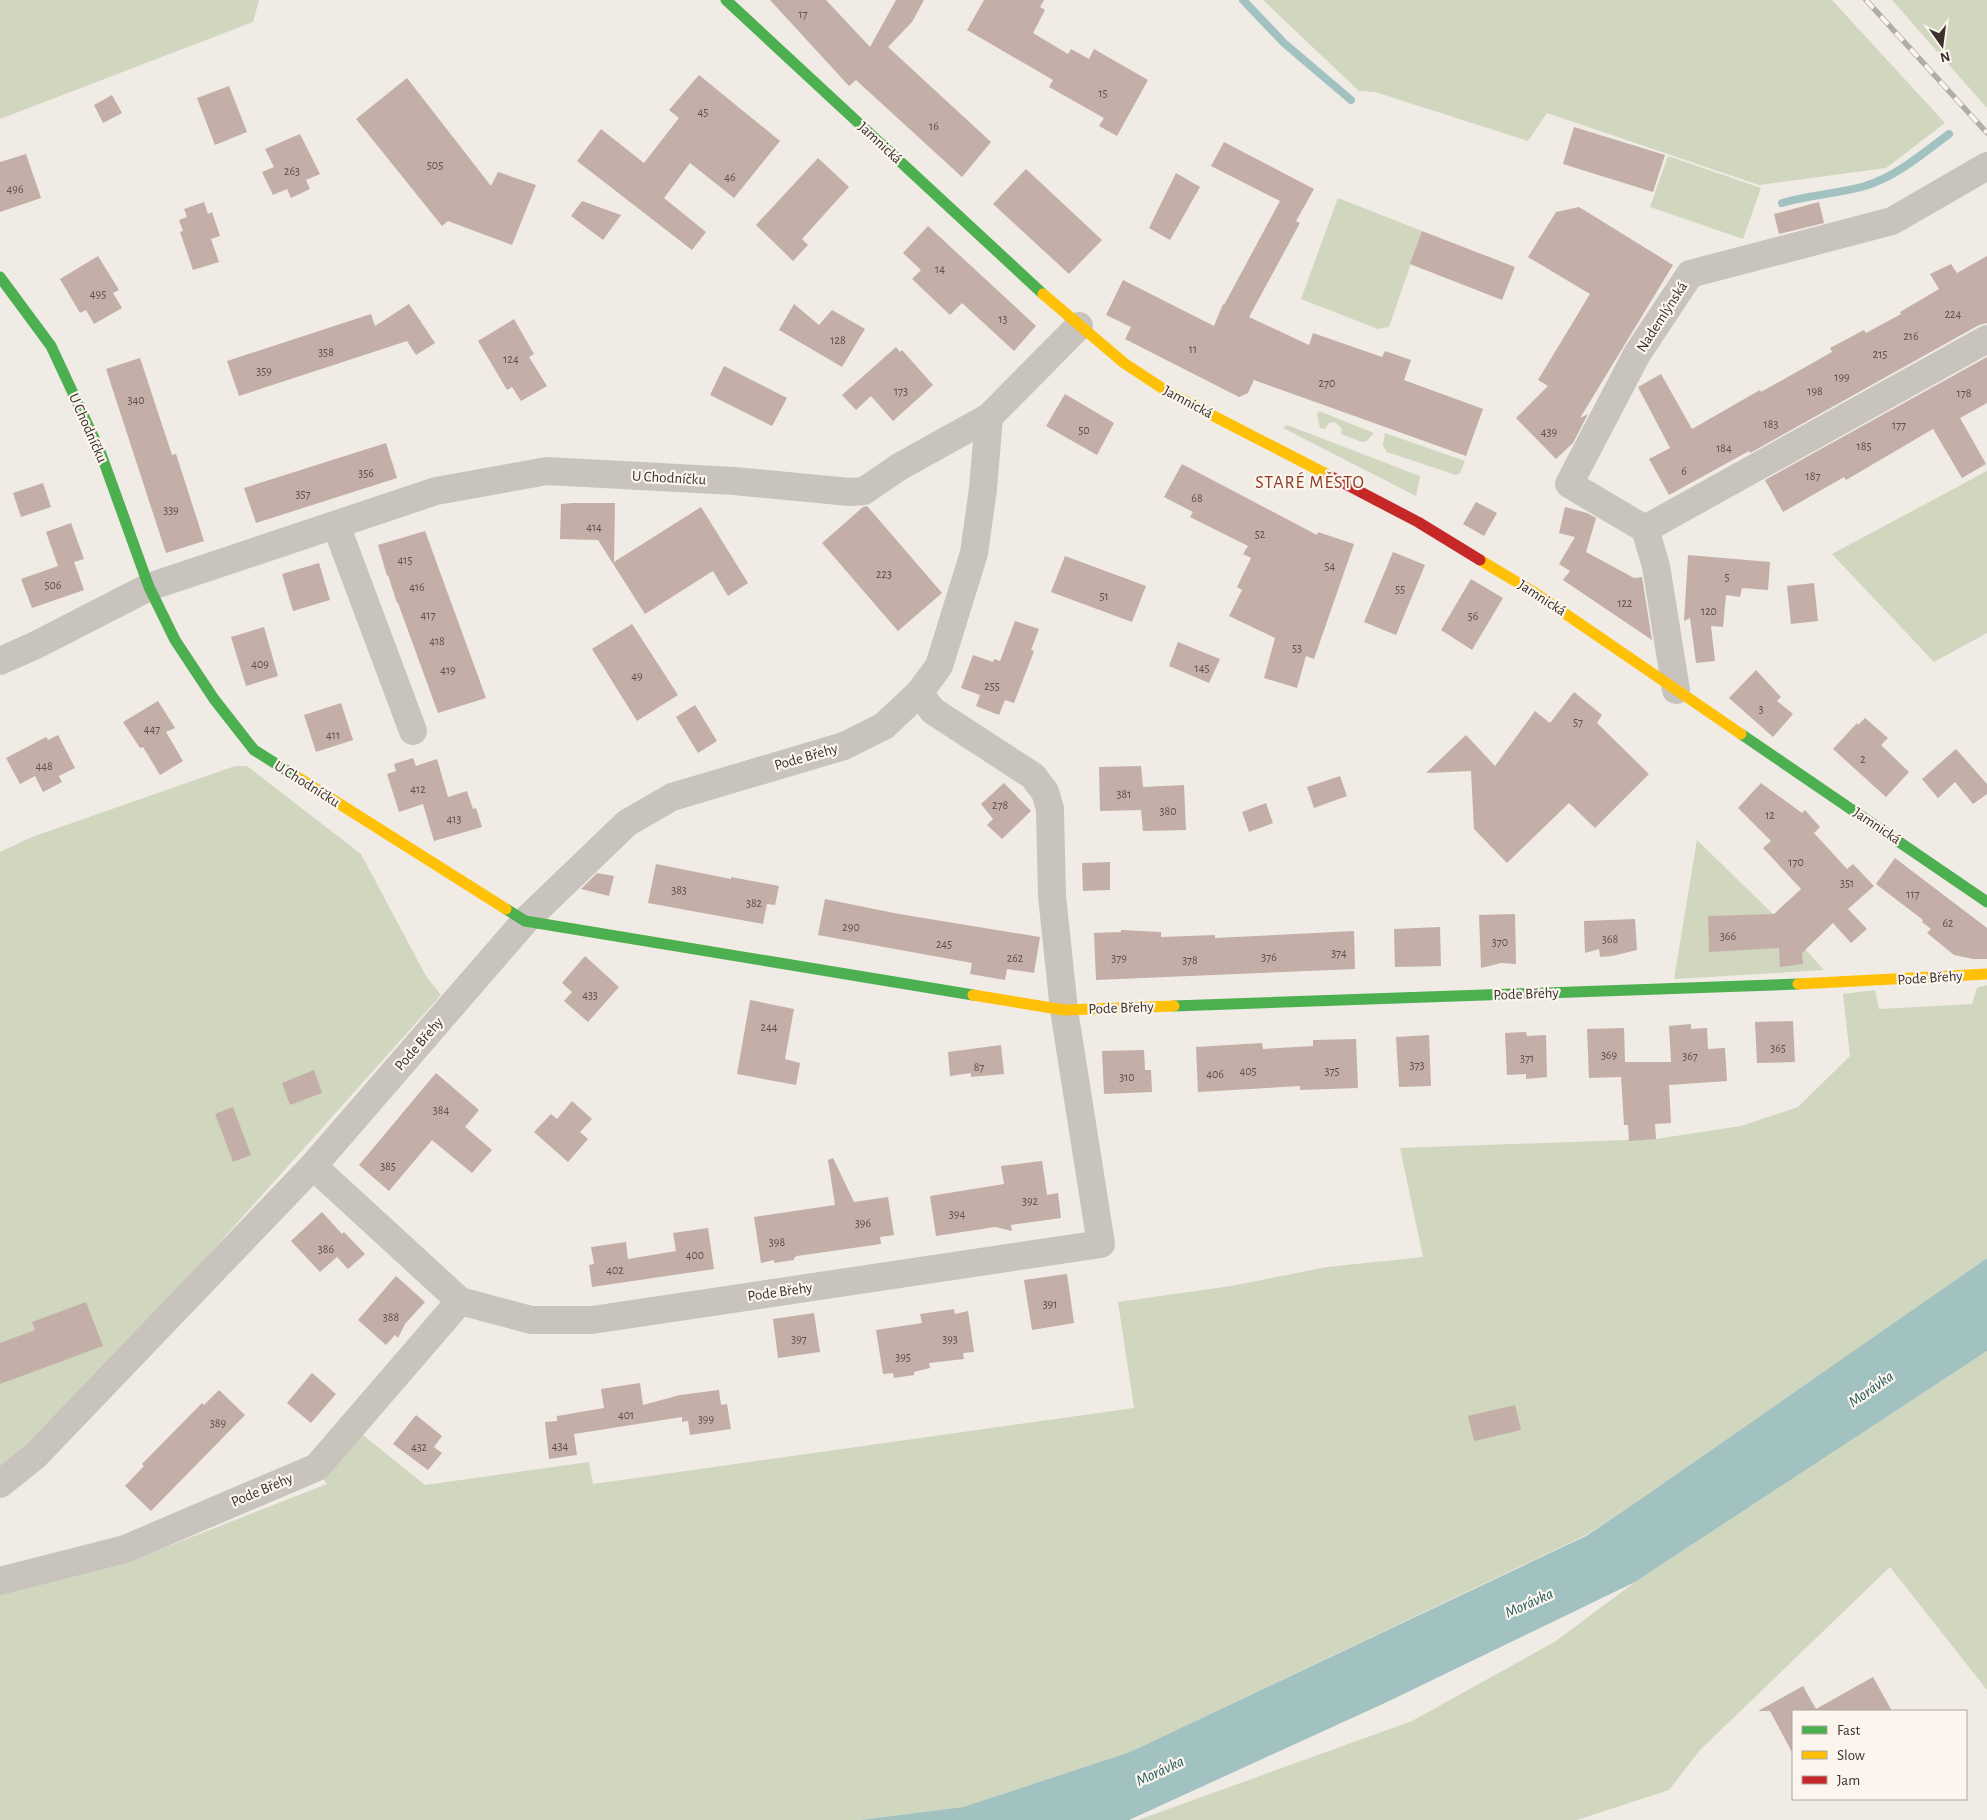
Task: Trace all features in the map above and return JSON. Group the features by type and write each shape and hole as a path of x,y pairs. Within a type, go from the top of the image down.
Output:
{"street":[{"name":"Jamnická","path":"726,0 958,216 1079,326 1124,363 1171,394 1418,522 1536,593 1987,902"},
{"name":"Nademlýnská","path":"1645,529 1570,484 1637,354 1690,274 1892,221 1987,166"},
{"name":"U Chodníčku","path":"1,281 51,346 100,451 149,587 174,640 214,699 254,750 525,921"},
{"path":"1064,1010 1052,896 1050,809 1045,792 1033,776 933,711 919,693 939,666 974,553 983,489 989,416 1079,326"},
{"path":"1676,690 1656,566 1645,529 1987,339"},
{"name":"U Chodníčku","path":"0,661 36,645 149,587 436,491 547,471 734,481 850,492 864,491 899,467 989,416"},
{"path":"336,525 413,731"},
{"name":"Pode Břehy","path":"0,1484 34,1456 313,1166 525,921 626,823 672,797 844,746 884,726 919,693"},
{"name":"Pode Břehy","path":"525,921 1064,1010 1867,982 1987,974"},
{"name":"Pode Břehy","path":"313,1166 460,1301 531,1320 592,1320 1101,1244 1064,1010"},
{"name":"Pode Břehy","path":"0,1581 125,1549 317,1467 460,1301"}],"green space":[{"path":"0,0 259,0 253,22 0,119"},
{"path":"1263,0 1832,0 1945,123 1886,168 1759,185 1547,113 1528,141 1375,92 1359,91"},
{"path":"1892,0 1987,0 1987,108"},
{"path":"1668,156 1761,188 1743,239 1650,207"},
{"path":"1338,198 1422,231 1389,327 1378,329 1301,299"},
{"path":"1319,411 1374,433 1367,441 1362,442 1341,434 1342,429 1335,422 1329,423 1325,429 1320,428 1317,414"},
{"path":"1287,425 1420,476 1416,496 1283,428"},
{"path":"1385,433 1465,461 1460,473 1456,475 1387,452 1383,445"},
{"path":"1987,471 1987,633 1934,662 1832,554"},
{"path":"235,766 247,766 361,854 426,976 441,995 119,1355 48,1427 0,1469 0,852 32,837"},
{"path":"1697,840 1774,915 1824,970 1674,979"},
{"path":"1987,985 1987,1258 1651,1492 1586,1535 1130,1752 963,1807 860,1820 0,1820 0,1593 128,1562 327,1484 319,1473 358,1431 425,1485 589,1462 593,1484 1134,1408 1118,1302 1231,1286 1327,1267 1423,1257 1400,1148 1656,1139 1741,1126 1798,1107 1850,1056 1843,994 1875,990 1879,1009 1972,1004 1977,988"},
{"path":"1987,1351 1987,1690 1890,1567 1700,1750 1669,1790 1577,1820 1138,1820 1412,1721 1556,1641 1635,1582"}],"water":[{"name":"Morávka","path":"1987,1258 1987,1351 1635,1582 1387,1702 1129,1820 860,1820 963,1807 1130,1752 1586,1536"}],"building":[{"path":"770,0 826,0 870,47 896,0 924,0 912,22 888,47 991,142 962,177 856,80 849,86"},
{"path":"984,0 1044,0 1040,7 1045,10 1033,33 1068,54 1071,49 1089,59 1094,49 1148,80 1117,136 1099,126 1104,118 1049,87 1053,80 967,30"},
{"path":"699,75 780,141 734,198 690,163 664,198 706,232 692,250 577,161 601,129 644,163 679,118 669,110"},
{"path":"407,78 491,186 498,172 536,185 512,245 448,221 442,226 356,119"},
{"path":"229,86 247,132 215,145 197,98"},
{"path":"112,95 122,113 103,123 94,105"},
{"path":"1574,127 1665,155 1653,192 1563,164"},
{"path":"300,134 320,174 306,180 310,189 291,198 287,189 273,195 262,172 274,167 265,149"},
{"path":"1224,142 1314,189 1296,221 1300,223 1249,317 1309,345 1313,333 1382,357 1385,351 1411,360 1404,380 1483,409 1466,456 1254,380 1248,393 1239,397 1125,339 1131,327 1106,315 1123,280 1214,326 1223,304 1280,201 1211,166"},
{"path":"26,154 41,198 0,212 0,162"},
{"path":"818,158 849,187 802,239 808,245 793,261 756,225"},
{"path":"1026,169 1102,240 1069,274 993,204"},
{"path":"1176,173 1200,187 1170,240 1149,228"},
{"path":"582,201 621,215 603,240 571,216"},
{"path":"204,202 208,214 212,212 220,236 211,239 219,262 193,270 180,232 183,231 179,220 187,217 184,209"},
{"path":"1819,202 1824,223 1779,234 1774,214"},
{"path":"1579,207 1673,265 1580,418 1588,414 1573,443 1556,459 1516,418 1548,386 1538,380 1590,294 1528,257 1556,212"},
{"path":"928,226 1036,326 1014,351 962,303 950,315 912,279 921,270 903,253"},
{"path":"1422,231 1515,267 1502,300 1410,264"},
{"path":"98,256 119,290 113,293 122,308 94,324 86,310 80,313 60,279"},
{"path":"1987,256 1987,323 1979,325 1750,453 1749,451 1669,495 1649,459 1670,448 1638,387 1661,374 1692,429 1832,352 1830,348 1864,330 1866,333 1901,314 1900,312 1939,289 1930,274 1951,264 1957,273"},
{"path":"409,304 435,343 416,355 407,341 239,396 227,361 371,314 375,326"},
{"path":"794,304 819,325 832,310 865,329 842,367 779,330"},
{"path":"514,319 534,354 529,357 547,386 521,401 512,387 507,390 478,341"},
{"path":"896,347 900,352 902,350 933,385 893,421 871,396 856,410 842,395"},
{"path":"1987,357 1987,403 1960,418 1986,464 1962,478 1933,429 1846,480 1844,477 1783,512 1765,480"},
{"path":"140,358 172,455 176,454 204,541 166,553 106,369"},
{"path":"724,366 787,398 772,426 710,395"},
{"path":"1065,394 1114,423 1097,455 1046,426"},
{"path":"386,443 397,478 256,523 244,488"},
{"path":"1182,464 1317,535 1318,532 1354,544 1314,659 1306,656 1297,688 1264,678 1275,638 1229,616 1242,590 1237,587 1251,558 1243,554 1248,546 1190,517 1193,512 1164,497"},
{"path":"43,483 51,507 21,517 13,493"},
{"path":"1476,502 1497,513 1484,536 1463,524"},
{"path":"615,503 614,562 701,507 748,583 728,596 713,571 645,614 598,540 560,539 561,504"},
{"path":"867,506 942,593 898,631 822,543 863,507"},
{"path":"1565,507 1587,513 1596,518 1586,552 1634,578 1642,577 1652,640 1563,580 1570,571 1559,564 1575,537 1559,533"},
{"path":"71,523 84,559 74,562 84,590 32,608 21,579 58,566 46,532"},
{"path":"425,531 486,698 438,713 387,576 378,545"},
{"path":"1393,552 1425,565 1396,635 1364,622"},
{"path":"1688,555 1770,562 1768,590 1742,588 1740,597 1726,595 1723,627 1711,626 1715,661 1696,663 1690,618 1684,621"},
{"path":"1065,556 1146,586 1132,622 1051,592"},
{"path":"319,563 330,600 293,611 282,574"},
{"path":"1471,579 1503,598 1472,650 1441,630"},
{"path":"1814,583 1818,621 1791,624 1787,586"},
{"path":"1015,621 1039,629 1031,650 1034,651 1014,703 1005,700 999,715 976,706 980,695 961,688 973,655 993,662 994,659 1000,661"},
{"path":"632,624 678,695 637,721 592,649"},
{"path":"264,627 278,676 246,686 231,637"},
{"path":"1178,642 1220,659 1209,683 1169,666"},
{"path":"1756,670 1781,697 1777,701 1793,714 1773,737 1729,698"},
{"path":"1574,692 1602,715 1597,723 1649,774 1595,828 1569,803 1507,863 1474,829 1471,771 1426,773 1466,735 1495,766 1535,711 1550,723"},
{"path":"158,701 175,728 166,732 183,761 160,775 143,747 140,748 123,722"},
{"path":"341,703 353,740 316,752 304,715"},
{"path":"695,705 717,741 698,753 676,717"},
{"path":"1865,718 1888,738 1881,745 1909,772 1886,797 1833,749 1857,723 1858,725"},
{"path":"58,735 75,768 59,776 62,782 43,792 35,776 20,784 6,758 46,737 48,740"},
{"path":"1956,749 1987,784 1987,794 1973,804 1955,782 1938,798 1922,779"},
{"path":"413,758 416,766 437,759 448,797 467,791 473,809 476,808 482,827 434,841 423,804 399,812 387,774 396,771 394,764"},
{"path":"1141,766 1143,787 1184,785 1186,830 1143,831 1141,810 1100,811 1099,767"},
{"path":"1340,776 1347,796 1314,808 1307,787"},
{"path":"1004,783 1031,811 1002,839 987,825 993,819 981,804"},
{"path":"1761,783 1802,813 1805,810 1820,827 1814,833 1847,869 1853,864 1874,886 1848,909 1867,929 1851,943 1833,923 1802,953 1803,964 1780,967 1779,948 1709,952 1708,916 1774,914 1801,889 1763,848 1771,841 1738,808"},
{"path":"1266,803 1273,823 1249,832 1242,812"},
{"path":"1895,858 1987,928 1987,959 1973,959 1954,955 1927,933 1931,929 1922,922 1923,920 1876,884"},
{"path":"1110,862 1110,890 1083,891 1082,863"},
{"path":"656,864 731,879 731,877 779,886 775,905 767,904 763,924 648,903"},
{"path":"597,873 614,876 609,896 581,889"},
{"path":"825,899 899,914 1040,937 1034,973 1007,969 1005,980 970,974 972,963 818,935"},
{"path":"1515,914 1516,964 1501,963 1481,968 1479,915"},
{"path":"1635,919 1637,950 1600,957 1599,949 1585,953 1584,921"},
{"path":"1440,927 1441,966 1395,967 1394,929"},
{"path":"1121,930 1161,932 1161,937 1215,935 1215,938 1354,931 1355,969 1096,980 1094,933 1121,932"},
{"path":"585,956 619,987 588,1022 564,1001 572,992 562,983"},
{"path":"750,1000 794,1009 785,1059 800,1063 796,1085 737,1074"},
{"path":"1793,1021 1795,1062 1757,1063 1755,1022"},
{"path":"1691,1024 1691,1029 1707,1028 1708,1049 1725,1048 1727,1081 1669,1085 1671,1123 1655,1124 1656,1139 1629,1141 1628,1125 1624,1125 1621,1077 1589,1078 1587,1029 1624,1028 1625,1062 1671,1062 1669,1026"},
{"path":"1526,1032 1527,1036 1546,1035 1547,1077 1526,1079 1526,1074 1507,1075 1505,1033"},
{"path":"1429,1035 1431,1086 1399,1087 1396,1037"},
{"path":"1356,1039 1358,1088 1300,1090 1300,1086 1198,1092 1196,1047 1262,1043 1263,1049 1313,1046 1313,1040"},
{"path":"1001,1045 1004,1074 971,1077 971,1073 950,1076 948,1052"},
{"path":"1144,1050 1145,1070 1151,1070 1152,1092 1104,1094 1102,1051"},
{"path":"314,1070 322,1093 290,1105 282,1083"},
{"path":"436,1073 479,1110 465,1127 492,1150 472,1173 432,1140 389,1191 359,1165"},
{"path":"572,1101 592,1119 580,1132 588,1139 568,1162 534,1132 551,1114 557,1119"},
{"path":"233,1107 251,1155 233,1162 215,1114"},
{"path":"833,1158 854,1202 888,1197 894,1235 880,1237 881,1244 797,1256 794,1260 774,1263 774,1260 761,1263 754,1217 835,1205 828,1160"},
{"path":"1042,1161 1047,1195 1058,1193 1061,1218 1011,1225 1012,1231 995,1227 936,1236 930,1196 1004,1184 1001,1166"},
{"path":"322,1212 342,1234 344,1232 365,1254 348,1269 337,1257 320,1272 291,1241"},
{"path":"708,1228 714,1269 592,1287 589,1265 594,1264 591,1247 626,1242 628,1259 676,1251 673,1233"},
{"path":"1067,1274 1074,1323 1032,1330 1024,1280"},
{"path":"396,1276 425,1302 405,1324 398,1338 395,1335 386,1345 358,1320"},
{"path":"86,1302 103,1346 0,1384 0,1343 35,1330 32,1322"},
{"path":"954,1309 955,1314 968,1311 974,1352 963,1353 964,1359 929,1363 930,1368 914,1372 914,1375 894,1378 893,1373 883,1374 876,1330 922,1323 920,1314"},
{"path":"814,1313 820,1352 778,1358 773,1319"},
{"path":"312,1373 336,1394 311,1423 287,1403"},
{"path":"640,1383 643,1405 680,1395 719,1390 721,1405 727,1404 731,1429 690,1435 688,1421 682,1422 682,1417 574,1434 577,1455 549,1459 545,1422 557,1421 557,1416 604,1408 601,1389"},
{"path":"219,1390 245,1415 151,1511 125,1486 144,1466 142,1464 202,1403 204,1405"},
{"path":"1515,1405 1521,1430 1474,1441 1468,1416"},
{"path":"416,1415 442,1436 434,1447 442,1453 428,1470 393,1444"},
{"path":"1873,1677 1891,1710 1792,1710 1792,1752 1770,1711 1758,1711 1803,1686 1816,1709"}],"waterway":[{"path":"1243,0 1284,43 1351,100"},
{"path":"1782,203 1855,189 1877,182 1909,164 1949,134"}],"railway":[{"path":"1866,0 1987,133"}],"traffic: fast":[{"path":"726,0 1043,294"},
{"path":"0,277 51,346 100,451 149,587 175,640 214,699 254,750 297,777"},
{"path":"1741,734 1987,902"},
{"path":"506,909 525,921 973,995"},
{"path":"1174,1006 1798,984"}],"traffic: slow":[{"path":"1043,294 1124,363 1171,394 1330,476"},
{"path":"1480,560 1535,593 1741,734"},
{"path":"297,777 506,909"},
{"path":"1798,984 1987,974"},
{"path":"973,995 1064,1010 1174,1006"}],"traffic: jam":[{"path":"1330,476 1418,522 1480,560"}],"district":[{"name":"STARÉ MĚSTO","path":"1310,483"}]}
